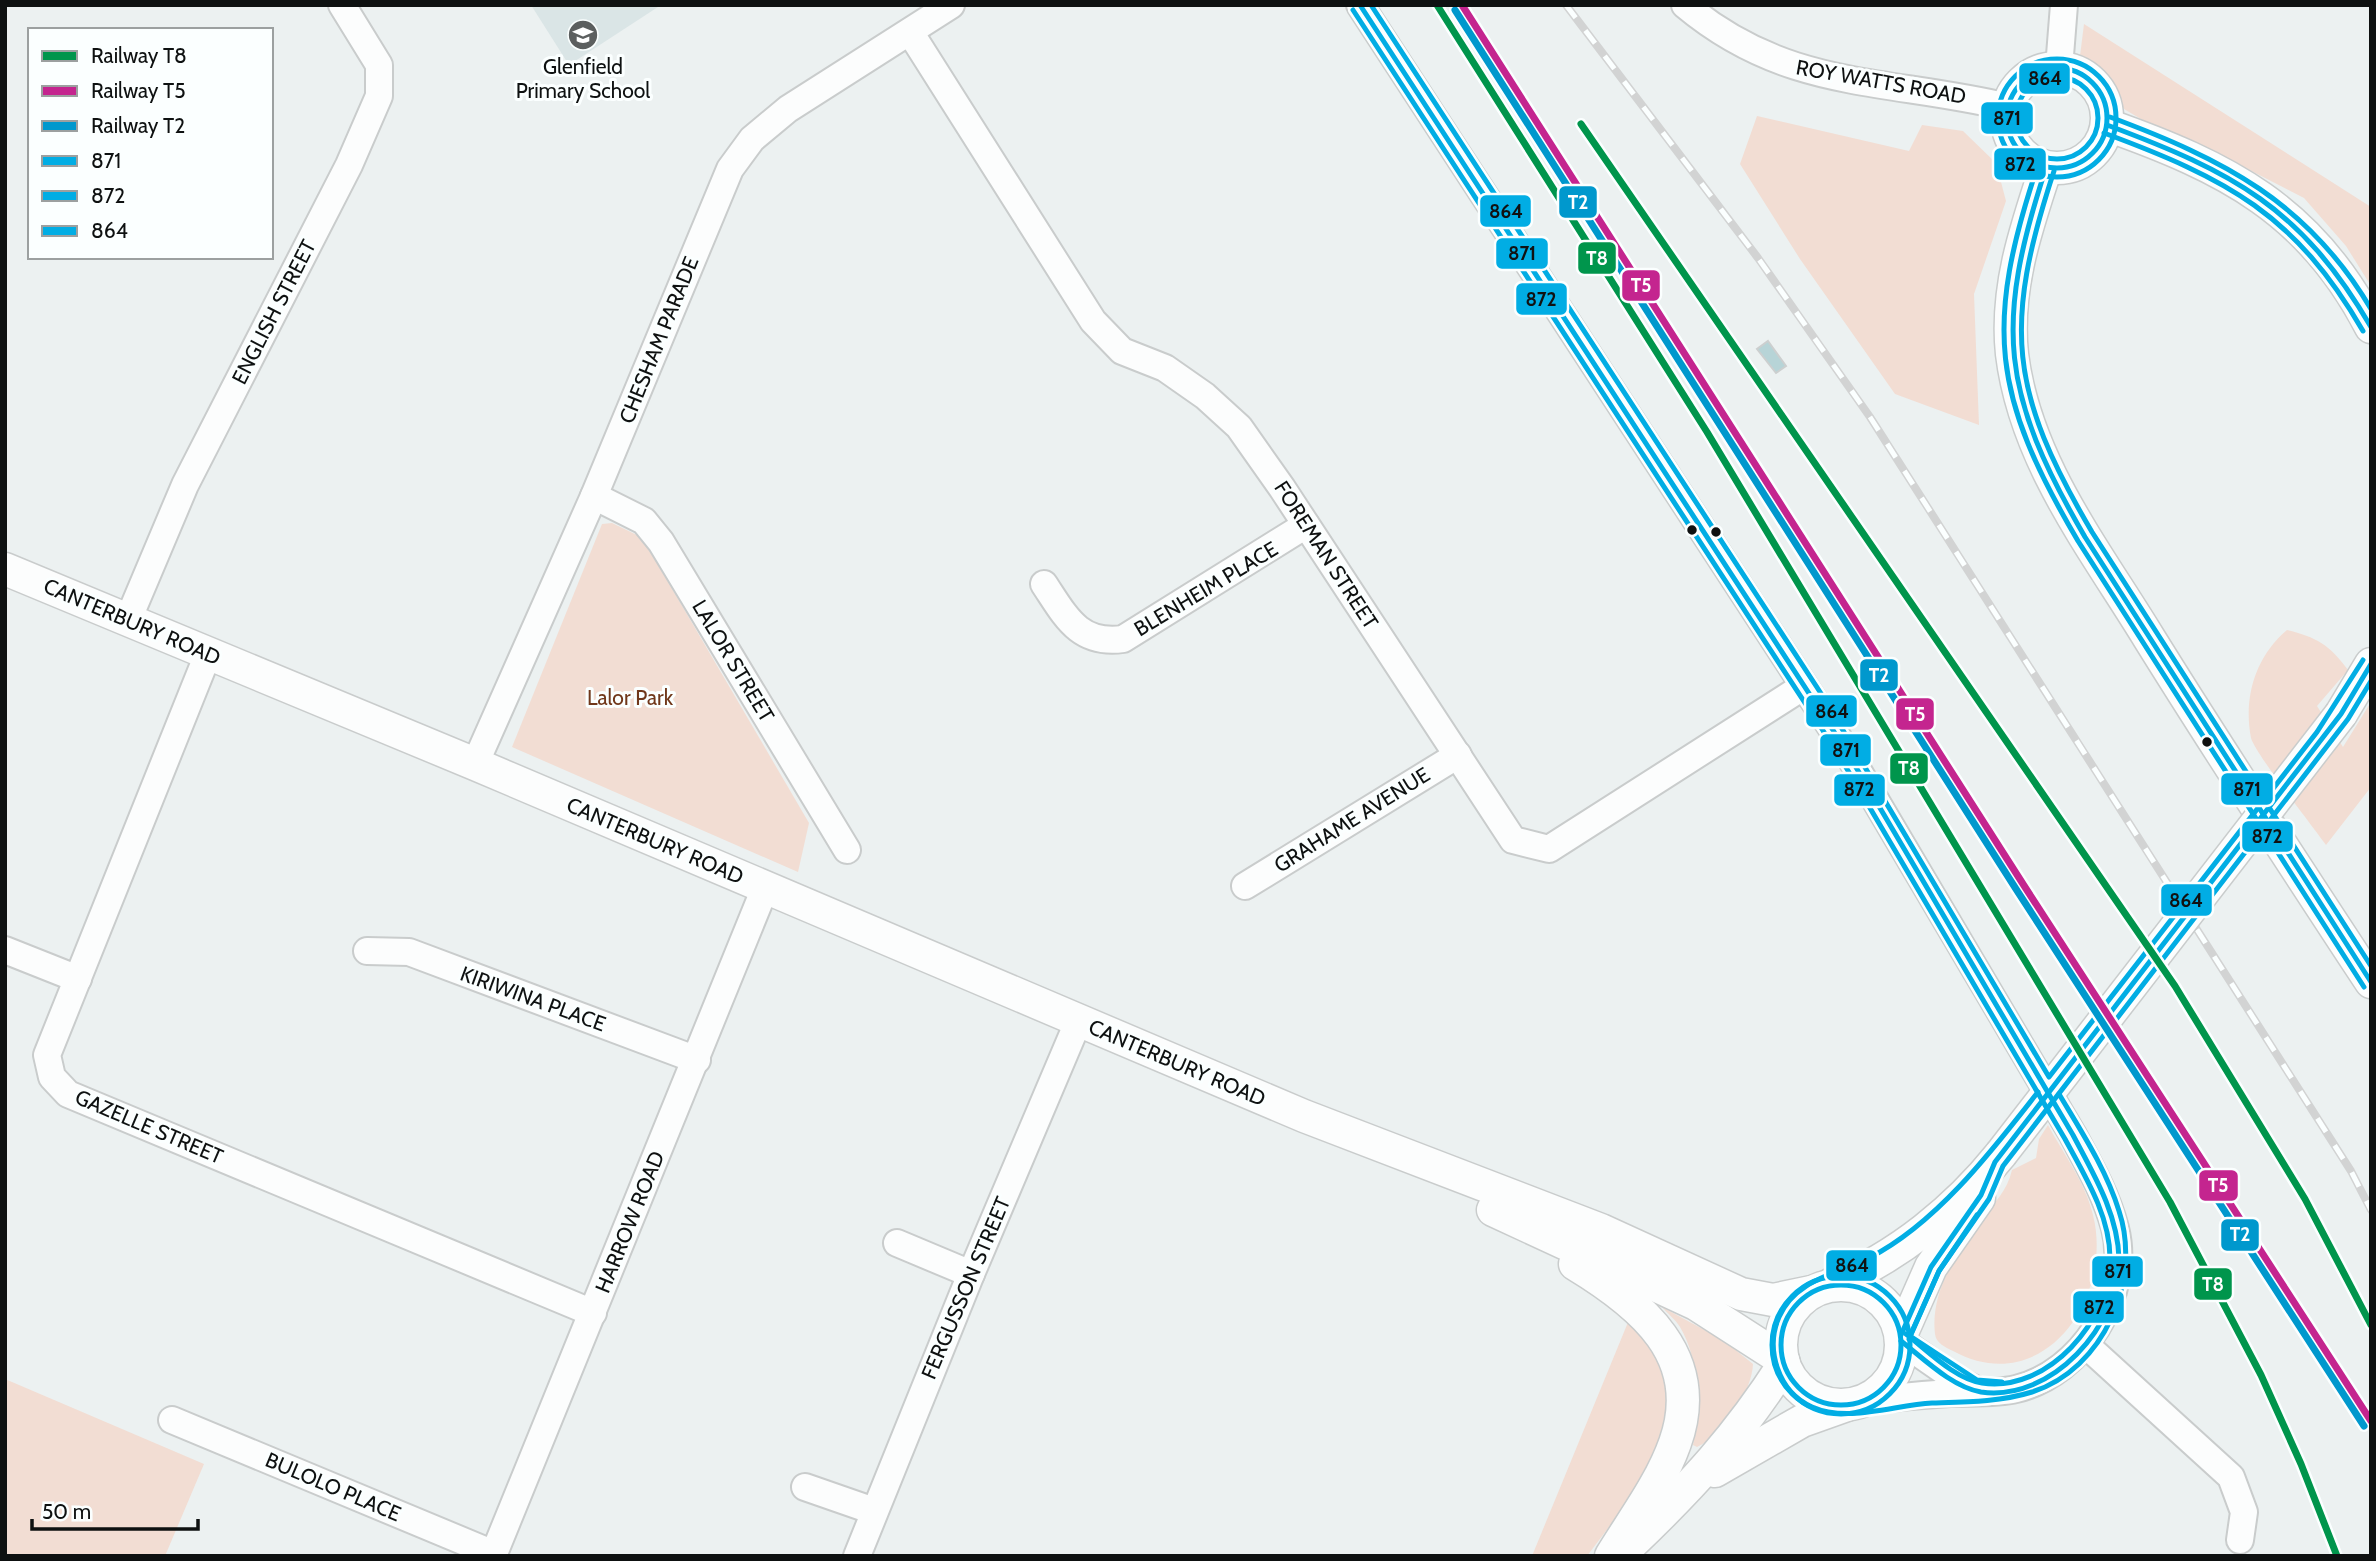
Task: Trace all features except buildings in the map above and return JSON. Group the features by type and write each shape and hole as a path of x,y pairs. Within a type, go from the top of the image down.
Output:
{"main road":[{"path":"2059,68 2078,72 2094,84 2104,100 2107,125 2098,147 2084,161 2066,168 2046,168 2028,159 2015,145 2008,127 2008,107 2023,82 2039,71 2059,68"},
{"path":"2107,125 2185,154 2256,193 2316,245 2340,275 2371,327"},
{"path":"2046,168 2019,254 2013,288 2012,352 2028,427 2053,483 2231,769 2371,982"},
{"name":"CANTERBURY ROAD","path":"5,569 475,764 1304,1116 1601,1230 1741,1294 1773,1300 1820,1289"},
{"path":"1854,1404 1830,1404 1812,1398 1798,1387 1784,1362 1784,1327 1794,1307 1820,1289 1872,1266 1905,1245 1998,1158 2341,714 2371,664"},
{"name":"CANTERBURY ROAD","path":"1304,1116 1461,1196 1704,1308 1784,1362"},
{"path":"1696,1482 1802,1420 1854,1404 1888,1383 1899,1363 1901,1338 1931,1267 1981,1195 1998,1158"},
{"path":"1461,1196 1626,1297 1654,1324 1670,1348 1679,1378 1680,1426 1660,1474 1611,1556"},
{"path":"1820,1289 1850,1285 1870,1292 1887,1306 1901,1338"},
{"path":"1619,1556 1696,1482 1750,1416 1784,1362"}],"street":[{"name":"ENGLISH STREET","path":"128,620 186,485 349,165 379,96 379,65 342,5"},
{"name":"CHESHAM PARADE","path":"475,764 594,496 730,169 752,139 788,109 951,5"},
{"path":"1360,5 1851,758 2104,1195 2116,1230 2119,1262 2111,1296 2086,1345 2074,1359 2047,1378 2016,1389 1899,1396 1854,1404"},
{"name":"ROY WATTS ROAD","path":"1685,5 1736,43 1798,68 1853,81 1959,96 2008,107"},
{"path":"2059,68 2064,5"},
{"name":"FOREMAN STREET","path":"910,32 1093,321 1122,351 1165,368 1205,396 1239,427 1513,840 1549,849 1804,686"},
{"name":"LALOR STREET","path":"594,496 644,521 661,542 847,850"},
{"name":"BLENHEIM PLACE","path":"1044,584 1081,633 1104,642 1123,639 1306,525"},
{"name":"GAZELLE STREET","path":"208,654 47,1055 52,1077 68,1094 593,1313"},
{"name":"GRAHAME AVENUE","path":"1245,886 1458,755"},
{"name":"HARROW ROAD","path":"493,1555 765,888"},
{"path":"5,950 78,979"},
{"name":"KIRIWINA PLACE","path":"367,951 409,952 697,1060"},
{"name":"FERGUSSON STREET","path":"856,1556 1078,1022"},
{"path":"897,1243 971,1274"},
{"path":"1901,1338 1960,1382 1982,1392"},
{"path":"2086,1345 2231,1477 2244,1512 2240,1541"},
{"name":"BULOLO PLACE","path":"172,1420 493,1555"},
{"path":"805,1488 874,1511"}],"shaded area":[{"name":"Glenfield Primary School","path":"531,5 661,5 569,65"}],"green space":[{"path":"2084,24 2371,207 2371,286 2346,246 2304,198 2230,160 2161,131 2124,109 2107,82 2080,56"},
{"path":"1757,116 1909,151 1922,125 1963,131 1996,163 2006,201 1974,294 1979,425 1895,394 1800,259 1740,164"},
{"name":"Lalor Park","path":"612,523 639,536 650,551 809,823 798,872 512,747 602,524"},
{"path":"2287,630 2322,643 2348,670 2317,706 2343,747 2371,702 2371,787 2326,845 2273,774 2251,738 2249,707 2254,678 2267,652"},
{"path":"2048,1125 2090,1203 2097,1247 2093,1278 2082,1307 2065,1332 2042,1351 2016,1362 1986,1363 1953,1351 1939,1342 1935,1334 1937,1303 1947,1273 1963,1245 2000,1196 2012,1170 2036,1158 2039,1139"},
{"path":"1662,1307 1723,1340 1753,1364 1747,1387 1734,1412 1717,1433 1697,1447 1693,1445 1697,1416 1695,1370 1687,1340 1680,1327"},
{"path":"1631,1315 1657,1350 1670,1384 1662,1457 1587,1556 1532,1556"},
{"path":"5,1379 204,1464 165,1556 5,1556"}],"railway":[{"path":"1566,5 1758,258 1870,417 2351,1171 2371,1210"}],"rail line":[{"name":"T8","path":"1437,5 1707,432 2170,1202 2261,1375 2301,1464 2337,1556"},
{"name":"T5","path":"1462,5 2023,884 2371,1421"},
{"name":"T2","path":"1455,10 2016,889 2364,1426"},
{"name":"T8","path":"1581,124 2175,986 2305,1199 2371,1325"}],"transit line":[{"name":"871","path":"1360,5 1844,747 2073,1135 2103,1194 2118,1242 2116,1284 2108,1309 2094,1333 2077,1354 2056,1372 2033,1385 2007,1392 1981,1392 1949,1378 1901,1341"},
{"name":"864","path":"1371,5 1822,695 2049,1077 2317,732 2363,660"},
{"name":"872","path":"1353,10 1837,752 2065,1139 2095,1197 2109,1242 2107,1282 2100,1305 2087,1327 2071,1348 2052,1364 2030,1376 2006,1383 1982,1383 1952,1370 1906,1334"},
{"name":"872","path":"2057,59 2080,64 2099,76 2111,95 2116,118 2111,141 2099,160 2080,172 2057,177 2034,172 2015,160 2003,141 1998,118 2003,95 2015,76 2034,64 2057,59"},
{"name":"871","path":"2057,68 2085,76 2099,90 2107,118 2099,146 2085,160 2057,168 2029,160 2015,146 2007,118 2015,90 2029,76 2057,68"},
{"name":"864","path":"2049,77 2065,77 2080,84 2091,95 2098,110 2098,118 2095,134 2086,147 2065,159 2049,159 2034,152 2023,141 2016,126 2016,110 2023,95 2034,84 2049,77"},
{"name":"864","path":"2110,117 2226,168 2291,212 2320,240 2371,309"},
{"name":"871","path":"2107,125 2192,160 2260,199 2290,223 2318,251 2345,286 2371,327"},
{"name":"872","path":"2104,133 2187,167 2223,185 2254,205 2284,229 2311,257 2363,331"},
{"name":"872","path":"2038,165 2009,271 2004,316 2006,359 2013,400 2028,443 2049,490 2078,541 2364,987"},
{"name":"871","path":"2046,168 2029,223 2018,272 2013,316 2014,358 2022,399 2036,441 2085,537 2371,982"},
{"name":"864","path":"2054,171 2027,273 2022,316 2023,357 2030,397 2044,438 2064,482 2092,532 2371,966"},
{"name":"871","path":"1901,1335 1931,1267 1981,1195 1995,1162 2341,714 2371,664"},
{"name":"872","path":"1909,1339 1939,1271 1989,1199 2003,1166 2348,719 2371,681"},
{"name":"864","path":"2038,1092 1982,1161 1940,1206 1917,1226 1894,1244 1869,1258 1806,1286 1786,1304 1775,1329 1774,1356 1783,1380 1800,1400 1826,1412 1856,1413 1917,1404 2008,1398 2032,1392 2057,1380 2079,1364 2097,1343 2111,1319 2121,1293 2125,1238 2119,1211 2107,1180 2059,1094"},
{"name":"864","path":"1977,1215 1939,1271 1910,1336 1977,1380 2002,1382"},
{"name":"872","path":"1841,1276 1867,1281 1890,1296 1905,1319 1910,1345 1905,1371 1890,1394 1867,1409 1841,1414 1815,1409 1792,1394 1777,1371 1772,1345 1777,1319 1792,1296 1815,1281 1841,1276"},
{"name":"871","path":"1841,1285 1864,1289 1884,1302 1897,1322 1901,1345 1897,1368 1884,1388 1864,1401 1841,1405 1818,1401 1798,1388 1785,1368 1781,1345 1785,1322 1798,1302 1818,1289 1841,1285"}],"place":[{"name":"Glenfield Primary School","path":"583,35"}]}
